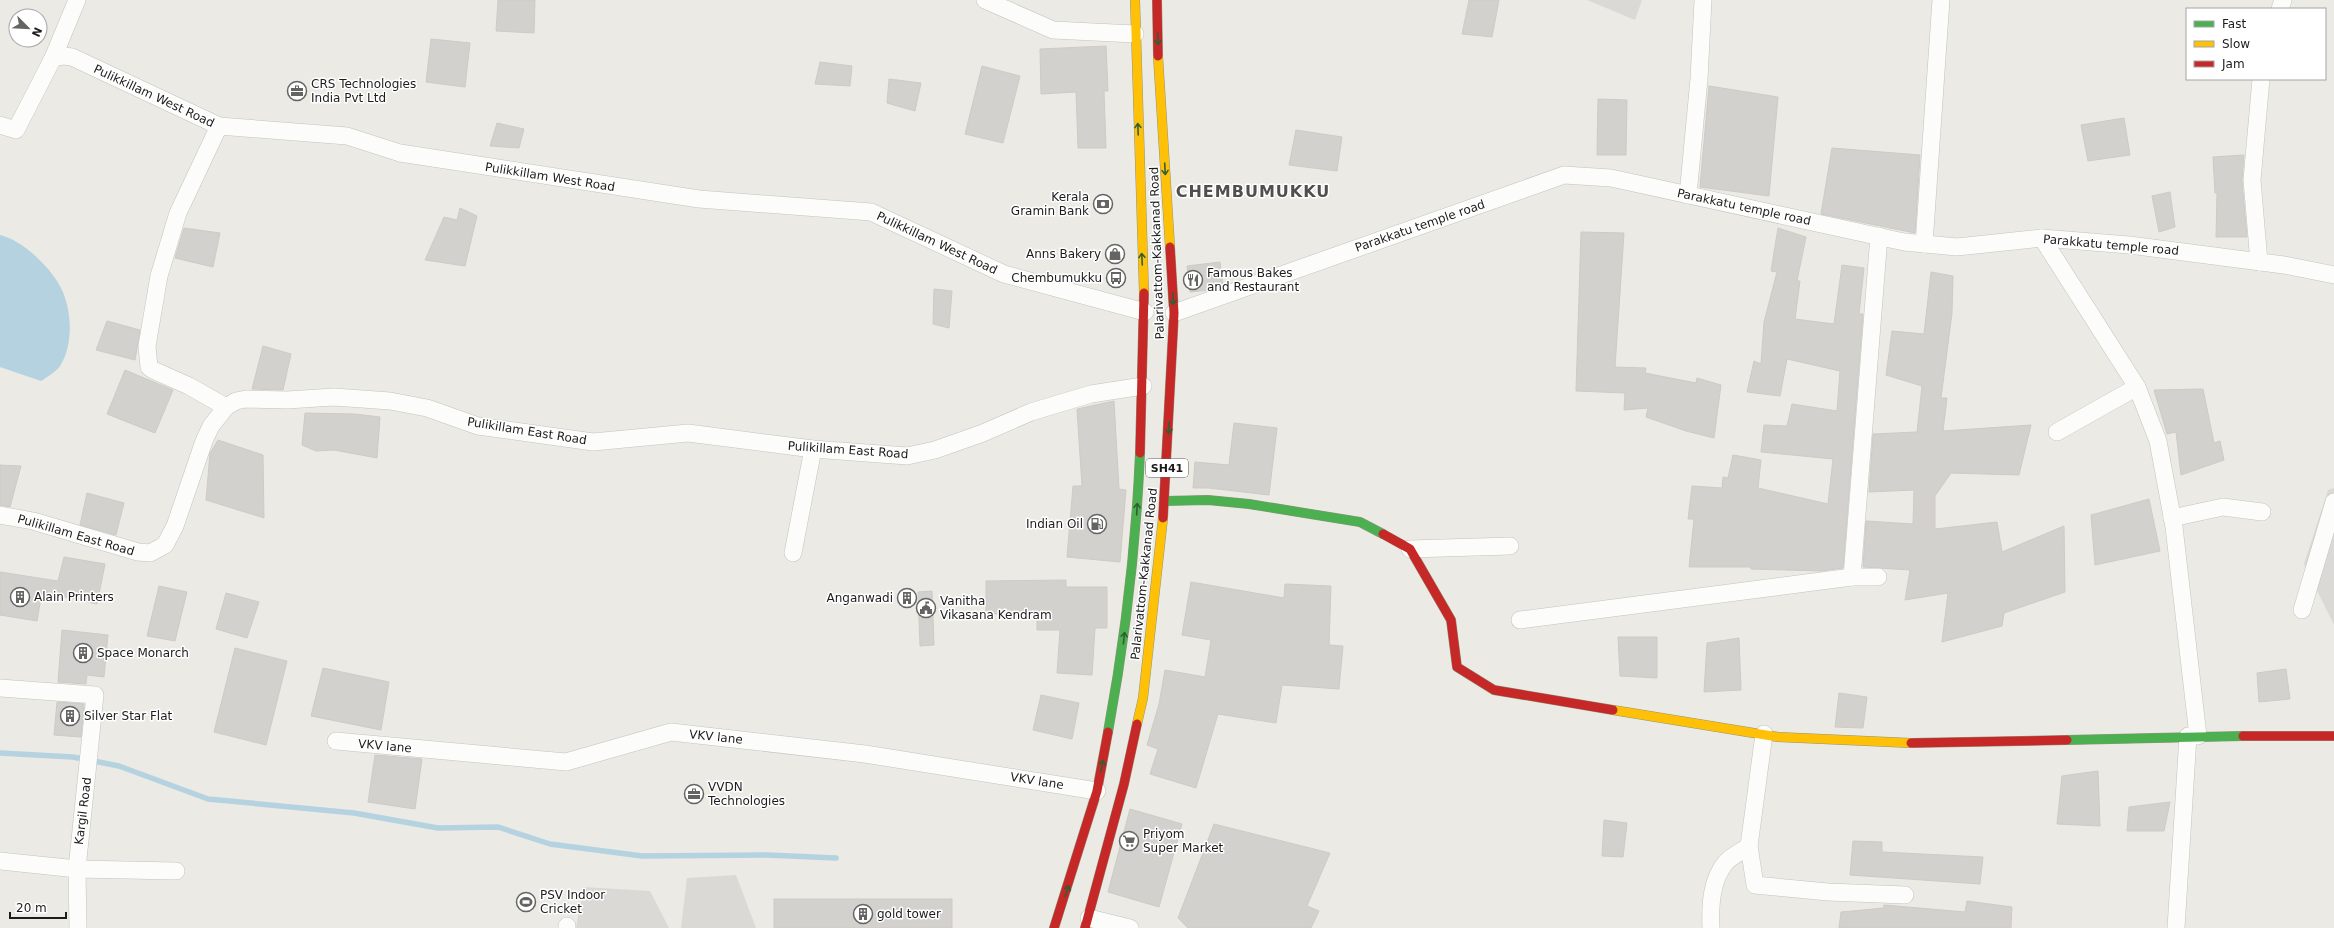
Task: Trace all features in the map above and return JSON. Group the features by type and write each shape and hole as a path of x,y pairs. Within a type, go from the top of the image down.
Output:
{"main road":[{"path":"1054,928 1097,791 1121,663 1141,539 1143,386 1146,312 1135,0"},
{"name":"Palarivattom-Kakkanad Road","path":"1087,923 1124,784 1143,698 1165,501 1174,313 1157,35 1157,0"},
{"path":"1165,501 1208,500 1249,504 1360,522 1410,549 1451,620 1457,667 1494,690 1778,737 1930,744 2193,736 2334,736"},
{"path":"1141,539 1161,540"}],"street":[{"path":"0,125 16,130 53,58 77,0"},
{"path":"984,0 1053,30 1135,34"},
{"path":"1688,195 1699,79 1703,0"},
{"path":"1924,244 1941,0"},
{"name":"Pulikkillam West Road","path":"53,58 64,56 72,57 219,126 347,136 400,153 699,199 871,212 1004,274 1146,312"},
{"path":"2259,262 2252,180 2261,80"},
{"path":"219,126 178,213 159,276 147,346 149,367 226,407"},
{"name":"Parakkatu temple road","path":"1174,313 1564,175 1611,178 1879,236 1924,244 1957,247 2042,238 2129,245 2259,262 2334,276"},
{"path":"1852,577 1879,236"},
{"path":"2042,238 2137,387 2158,442 2172,518 2193,736 2176,928"},
{"name":"Pulikillam East Road","path":"0,515 33,521 138,552 150,552 159,549 169,540 175,526 204,441 211,426 226,407 236,401 246,399 287,400 334,397 382,400 427,408 478,426 564,440 593,442 688,433 814,449 891,455 920,454 983,433 1032,412 1091,394 1143,386"},
{"path":"2057,432 2137,387"},
{"path":"793,553 814,449"},
{"path":"2302,610 2334,502"},
{"path":"2172,518 2224,507 2262,512"},
{"path":"1410,549 1510,546"},
{"path":"1520,620 1852,577 1878,577"},
{"name":"Kargil Road","path":"0,688 95,695 77,870 78,928"},
{"name":"VKV lane","path":"336,741 566,762 671,732 865,754 1097,791"},
{"path":"1764,734 1749,846 1755,884 1828,892 1905,895"},
{"path":"1711,928 1710,912 1717,877 1727,862 1749,846"},
{"path":"0,861 77,870 176,871"},
{"path":"1087,923 1130,928"}],"shaded area":[{"path":"1587,0 1642,0 1635,20"},
{"path":"2334,488 2334,625 2304,564 2328,490"},
{"path":"736,875 756,928 681,928 687,878"},
{"path":"583,887 650,891 669,928 576,928"}],"water":[{"path":"0,235 17,242 42,262 60,286 67,305 70,326 68,347 65,357 58,368 41,381 0,367"}],"building":[{"path":"498,0 535,0 534,33 496,31"},
{"path":"1469,0 1499,0 1492,37 1462,34"},
{"path":"431,39 470,43 465,87 426,82"},
{"path":"1106,46 1108,91 1104,91 1106,148 1078,148 1076,92 1041,94 1040,49"},
{"path":"820,62 852,66 850,86 815,84"},
{"path":"982,66 1020,76 1003,143 965,134"},
{"path":"889,79 921,83 915,111 887,103"},
{"path":"1709,86 1778,97 1769,196 1700,187"},
{"path":"1598,99 1627,100 1626,155 1597,155"},
{"path":"2124,118 2130,155 2088,161 2081,125"},
{"path":"497,123 524,129 519,148 490,146"},
{"path":"1296,130 1342,137 1337,171 1289,165"},
{"path":"1832,148 1920,155 1915,233 1821,214"},
{"path":"2244,155 2242,181 2247,237 2216,237 2217,193 2215,193 2213,157"},
{"path":"2170,192 2175,227 2159,232 2152,196"},
{"path":"460,208 477,216 465,266 425,260 444,217 457,220"},
{"path":"184,228 220,233 213,267 175,258"},
{"path":"1778,228 1806,237 1797,281 1800,281 1795,319 1834,324 1842,265 1864,268 1859,314 1863,314 1843,568 1821,571 1751,569 1751,567 1689,567 1694,519 1688,519 1692,486 1722,488 1723,477 1728,478 1733,455 1761,460 1758,488 1828,504 1833,459 1761,452 1764,425 1787,426 1792,404 1837,411 1840,371 1787,359 1780,396 1747,392 1754,361 1761,364 1764,322 1777,272 1771,271"},
{"path":"1581,232 1624,233 1615,367 1646,368 1645,373 1696,383 1697,378 1721,385 1714,438 1686,431 1646,417 1648,408 1624,410 1625,393 1576,391"},
{"path":"1220,262 1223,285 1210,290 1190,292 1187,266"},
{"path":"1931,272 1953,276 1952,313 1941,398 1947,398 1943,431 2031,425 2019,475 1951,473 1935,496 1935,529 1997,522 2002,552 2064,526 2065,592 2004,613 2002,626 1942,642 1948,593 1905,600 1910,570 1863,567 1866,521 1913,524 1914,490 1869,492 1873,434 1917,432 1922,386 1886,375 1892,331 1924,334"},
{"path":"934,289 952,291 949,328 933,324"},
{"path":"107,321 140,330 135,360 96,350"},
{"path":"263,346 291,354 283,390 252,389"},
{"path":"125,370 173,390 155,433 107,414"},
{"path":"2203,389 2214,443 2220,441 2224,460 2181,475 2176,432 2167,434 2154,390"},
{"path":"1114,401 1119,489 1126,490 1120,562 1067,557 1073,486 1082,486 1077,409"},
{"path":"305,413 355,414 380,417 377,458 334,450 316,451 302,445"},
{"path":"1234,423 1277,428 1269,495 1209,488 1193,488 1195,462 1229,465"},
{"path":"218,440 263,455 264,518 206,500 210,453"},
{"path":"0,465 21,466 10,507 0,505"},
{"path":"87,493 124,503 116,535 80,525"},
{"path":"2149,499 2160,551 2095,565 2091,515"},
{"path":"64,557 105,564 97,604 42,592 37,621 0,615 0,572 58,581"},
{"path":"1066,580 1066,587 1107,587 1107,628 1095,628 1092,675 1057,673 1060,630 1037,630 1037,614 986,614 986,581"},
{"path":"1191,582 1284,598 1285,584 1331,586 1329,645 1343,646 1339,689 1282,685 1276,723 1218,714 1196,788 1150,774 1158,749 1147,745 1159,704 1165,670 1205,677 1211,640 1182,635"},
{"path":"159,586 187,592 175,641 147,636"},
{"path":"932,591 934,645 920,646 918,592"},
{"path":"226,593 259,602 247,638 216,629"},
{"name":"Space Monarch","path":"62,630 108,635 104,677 87,675 86,684 58,682"},
{"path":"1618,637 1657,637 1657,678 1620,676"},
{"path":"1739,638 1741,690 1704,692 1707,643"},
{"path":"235,648 287,661 266,745 214,732"},
{"path":"323,668 389,682 381,730 311,716"},
{"path":"2286,669 2290,699 2259,702 2257,673"},
{"path":"1839,693 1867,697 1863,728 1835,727"},
{"path":"1041,695 1079,703 1072,739 1033,730"},
{"name":"Silver Star Flat","path":"57,702 84,704 81,737 54,735"},
{"path":"375,755 422,759 415,809 368,802"},
{"path":"2098,771 2100,826 2057,824 2062,776"},
{"path":"2170,802 2164,831 2127,831 2129,807"},
{"path":"1130,809 1182,824 1159,907 1108,892"},
{"path":"1604,820 1627,823 1623,857 1602,856"},
{"path":"1214,824 1330,853 1307,906 1319,911 1311,928 1188,928 1178,918"},
{"path":"1853,841 1882,842 1882,852 1983,857 1980,884 1850,875"},
{"name":"gold tower","path":"774,899 952,899 952,928 774,928"},
{"path":"1967,901 2012,907 2011,928 1839,928 1841,912 1884,908 1884,905 1965,912"}],"waterway":[{"path":"0,753 73,757 119,766 208,799 354,813 438,828 498,827 550,844 642,856 767,855 836,858"}],"traffic: fast":[{"path":"1108,732 1125,628 1133,558 1140,453"},
{"path":"1165,501 1208,500 1249,504 1360,522 1383,534"},
{"path":"2067,740 2243,736"}],"traffic: slow":[{"path":"1135,0 1144,293"},
{"path":"1158,56 1170,247"},
{"path":"1137,724 1143,698 1163,518"},
{"path":"1613,710 1778,737 1911,743"}],"traffic: jam":[{"path":"1157,0 1158,56"},
{"path":"1163,518 1174,313 1170,247"},
{"path":"1140,453 1144,293"},
{"path":"1383,534 1410,549 1451,620 1457,667 1494,690 1613,710"},
{"path":"1085,928 1124,784 1137,724"},
{"path":"1054,928 1097,791 1108,732"},
{"path":"2243,736 2334,736"},
{"path":"1911,743 2067,740"}],"place":[{"name":"CRS Technologies India Pvt Ltd","path":"297,91"},
{"name":"Kerala Gramin Bank","path":"1103,204"},
{"name":"Anns Bakery","path":"1115,254"},
{"name":"Chembumukku","path":"1116,278"},
{"name":"Famous Bakes and Restaurant","path":"1193,280"},
{"name":"Indian Oil","path":"1097,524"},
{"name":"Alain Printers","path":"20,597"},
{"name":"Anganwadi","path":"907,598"},
{"name":"Vanitha Vikasana Kendram","path":"926,608"},
{"name":"Space Monarch","path":"83,653"},
{"name":"Silver Star Flat","path":"70,716"},
{"name":"VVDN Technologies","path":"694,794"},
{"name":"Priyom Super Market","path":"1129,841"},
{"name":"PSV Indoor Cricket","path":"526,902"},
{"name":"gold tower","path":"863,914"}],"district":[{"name":"CHEMBUMUKKU","path":"1253,191"}]}
